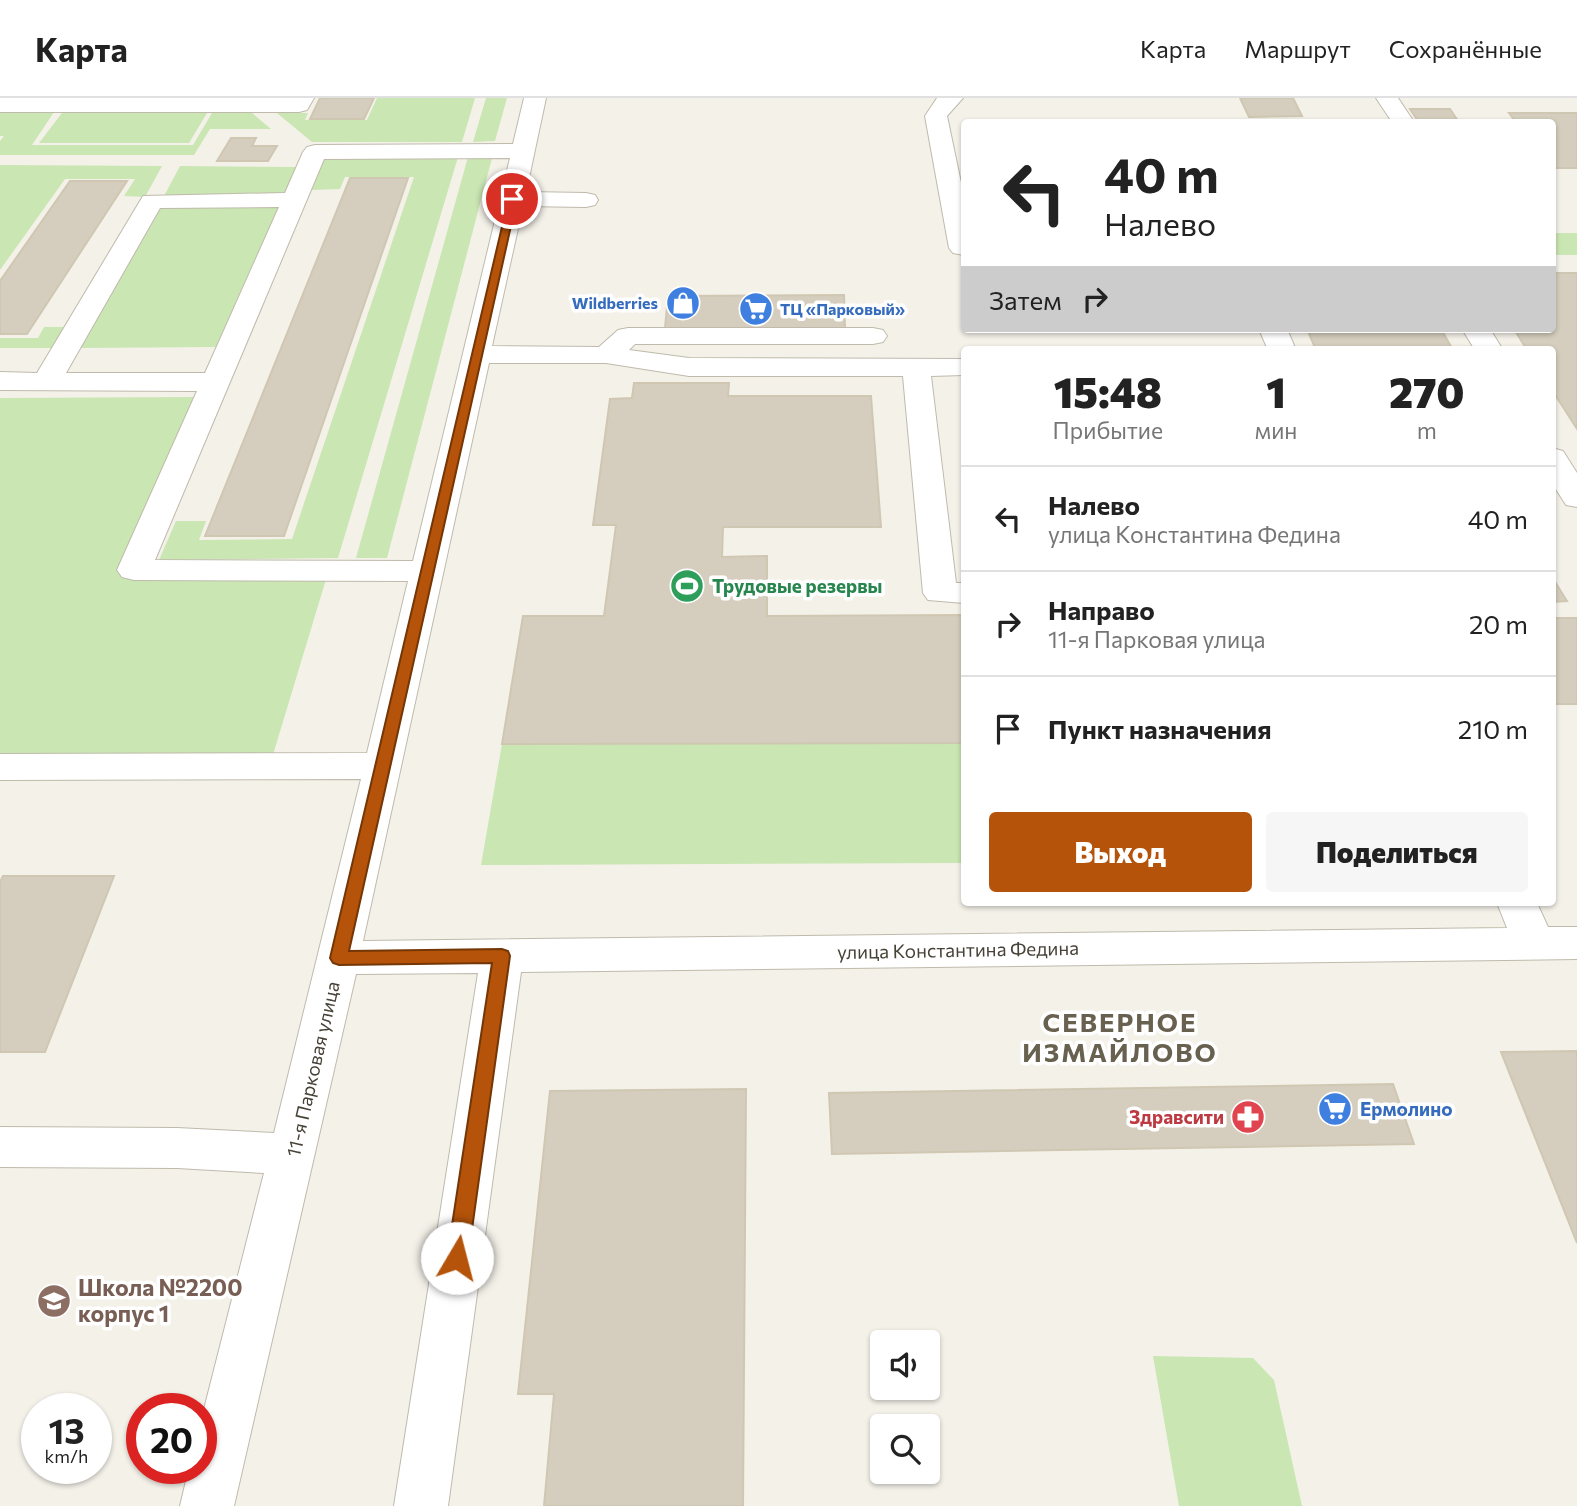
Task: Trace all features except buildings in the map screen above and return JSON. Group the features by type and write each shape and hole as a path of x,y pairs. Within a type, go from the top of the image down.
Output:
{"street":[{"path":"0,104 4,98"},
{"path":"0,104 299,106 303,98"},
{"name":"11-я Парковая улица","path":"207,1506 339,958 535,98"},
{"path":"952,98 943,104 936,116 961,243"},
{"path":"1387,98 1401,119"},
{"path":"428,571 134,570 315,152 522,151"},
{"path":"512,199 586,200"},
{"path":"46,382 152,201 294,200"},
{"path":"606,355 628,336 873,337"},
{"path":"477,354 606,355 688,367 961,367"},
{"path":"916,367 940,593 961,593"},
{"path":"0,381 214,382"},
{"path":"1556,464 1577,498"},
{"path":"0,767 381,766"},
{"path":"1518,906 1534,943"},
{"name":"улица Константина Федина","path":"339,958 1577,943"},
{"path":"421,1506 502,956"},
{"path":"0,1147 177,1148 293,1154"}],"green space":[{"path":"377,98 475,98 462,142 312,142 277,113 308,113 305,120 367,120"},
{"path":"486,98 507,98 495,141 473,142"},
{"path":"0,112 54,112 32,145 193,145 212,113 252,113 271,129 210,129 194,155 0,155 0,141 4,136 0,136"},
{"path":"62,113 207,113 189,143 39,143"},
{"path":"325,157 458,157 338,558 159,560 176,521 206,521 199,540 292,539 414,177 345,177 340,189 312,190"},
{"path":"468,157 492,158 387,558 356,558"},
{"path":"0,165 162,166 145,197 124,196 135,179 65,179 0,270"},
{"path":"180,166 296,167 284,196 164,196"},
{"path":"158,207 280,207 216,347 79,348"},
{"path":"1556,233 1577,233 1577,255 1556,255"},
{"path":"44,327 66,327 54,348 0,348 0,338 38,338"},
{"path":"197,397 123,575 327,576 272,758 0,756 0,398"},
{"path":"961,743 961,863 481,865 502,744"},
{"path":"1153,1356 1253,1358 1274,1380 1302,1506 1179,1506"}],"place":[{"name":"Wildberries","path":"683,303"},
{"name":"ТЦ «Парковый»","path":"756,309"},
{"name":"Трудовые резервы","path":"687,586"},
{"name":"Ермолино","path":"1335,1109"},
{"name":"Здравсити","path":"1248,1117"},
{"name":"Школа №2200 корпус 1","path":"54,1301"}],"district":[{"name":"СЕВЕРНОЕ ИЗМАЙЛОВО","path":"1120,1038"}],"route":[{"path":"457,1258 502,956 339,958 512,199"}]}
